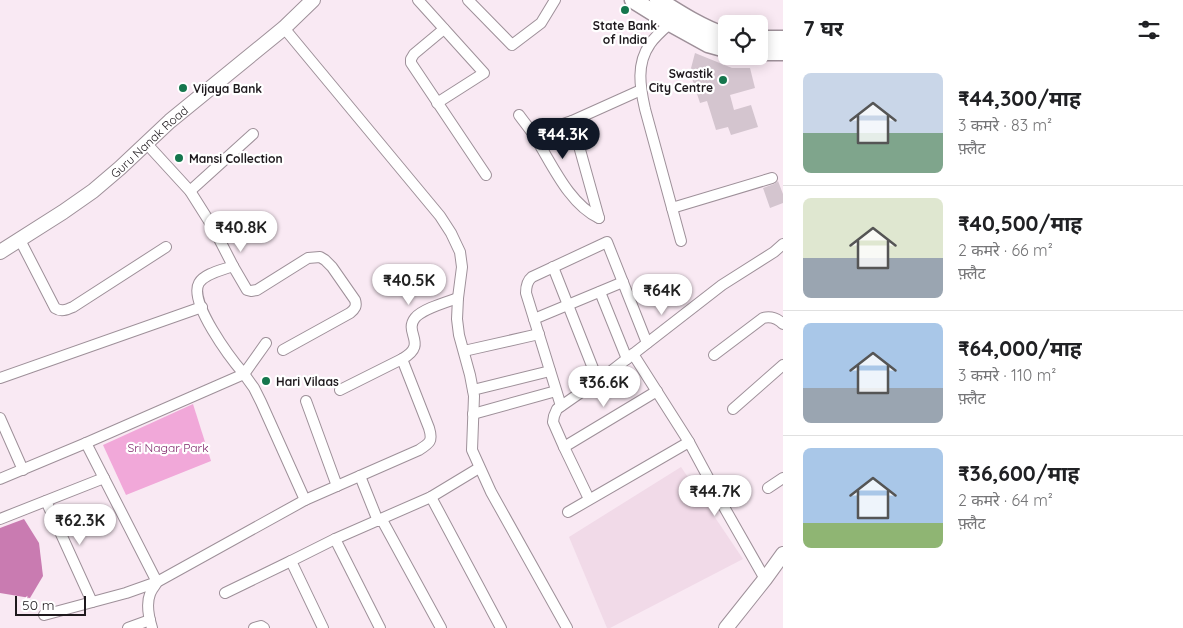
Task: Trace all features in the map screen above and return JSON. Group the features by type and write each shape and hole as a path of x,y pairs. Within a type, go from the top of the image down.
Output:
{"main road":[{"path":"633,0 718,33"},
{"path":"658,0 675,18 708,44 718,47"},
{"path":"768,39 783,39"},
{"path":"768,52 783,52"}],"street":[{"name":"Guru Nanak Road","path":"0,252 93,191 204,92 284,28 313,0"},
{"path":"418,0 484,74 437,103"},
{"path":"468,0 512,44 541,23 555,0"},
{"path":"675,18 651,43 644,56 640,72 640,90 681,241"},
{"path":"284,28 440,216 460,252 462,267 457,320 473,390 472,450 491,492 567,628"},
{"path":"444,29 414,54 411,58 412,66 486,175"},
{"path":"534,134 572,121 640,90"},
{"path":"518,115 534,134 576,201 591,214 599,218 572,121"},
{"path":"190,191 253,134"},
{"path":"146,143 190,191 214,229 247,290 251,292 257,290 308,258 320,257 332,267 355,300 356,304 350,313 283,350"},
{"path":"672,208 772,178"},
{"path":"20,240 55,308 63,311 166,248"},
{"path":"561,406 526,293 527,284 532,277 607,242 647,343"},
{"path":"589,499 553,422 557,409 598,381 722,284 774,252 783,244"},
{"path":"233,266 202,279 198,284 198,298 220,344 254,388 306,500"},
{"path":"553,267 598,381"},
{"path":"534,319 623,282"},
{"path":"600,292 630,356 657,391 689,442 765,579"},
{"path":"340,390 409,355 415,348 412,326 414,318 425,311 458,298"},
{"path":"0,378 202,307"},
{"path":"714,355 763,318 772,317 783,324"},
{"path":"464,351 539,334"},
{"path":"0,479 244,374 266,343"},
{"path":"44,615 157,582 306,500 419,450 431,441 432,436 402,359"},
{"path":"733,409 783,366"},
{"path":"473,390 550,371"},
{"path":"473,414 556,391"},
{"path":"564,447 657,391"},
{"path":"306,401 337,486"},
{"path":"0,418 23,470"},
{"path":"568,512 689,442"},
{"path":"86,443 157,582"},
{"path":"225,593 335,539 431,497 479,468"},
{"path":"360,476 380,520 441,628"},
{"path":"0,519 104,478"},
{"path":"768,488 783,478"},
{"path":"431,497 500,628"},
{"path":"46,501 92,602"},
{"path":"335,539 380,628"},
{"path":"726,628 783,555"},
{"path":"291,561 323,628"},
{"path":"128,628 151,624 148,603 150,594 157,582"},
{"path":"254,628 261,626 264,628"}],"shaded area":[{"path":"681,467 743,559 607,628 569,537"},
{"path":"24,519 39,543 43,576 30,598 0,593 0,528"}],"green space":[{"name":"Sri Nagar Park","path":"193,404 211,461 126,495 103,445"}],"building":[{"name":"Swastik City Centre","path":"695,53 718,62 718,65 732,68 750,68 755,88 730,95 734,110 751,105 758,127 731,135 728,127 716,130 707,101 700,103 690,72"},
{"path":"778,181 783,194 783,203 770,208 763,188"}],"place":[{"name":"State Bank of India","path":"625,10"},
{"name":"Swastik City Centre","path":"723,80"},
{"name":"Vijaya Bank","path":"183,88"},
{"name":"Mansi Collection","path":"179,158"},
{"name":"Hari Vilaas","path":"266,381"}]}
